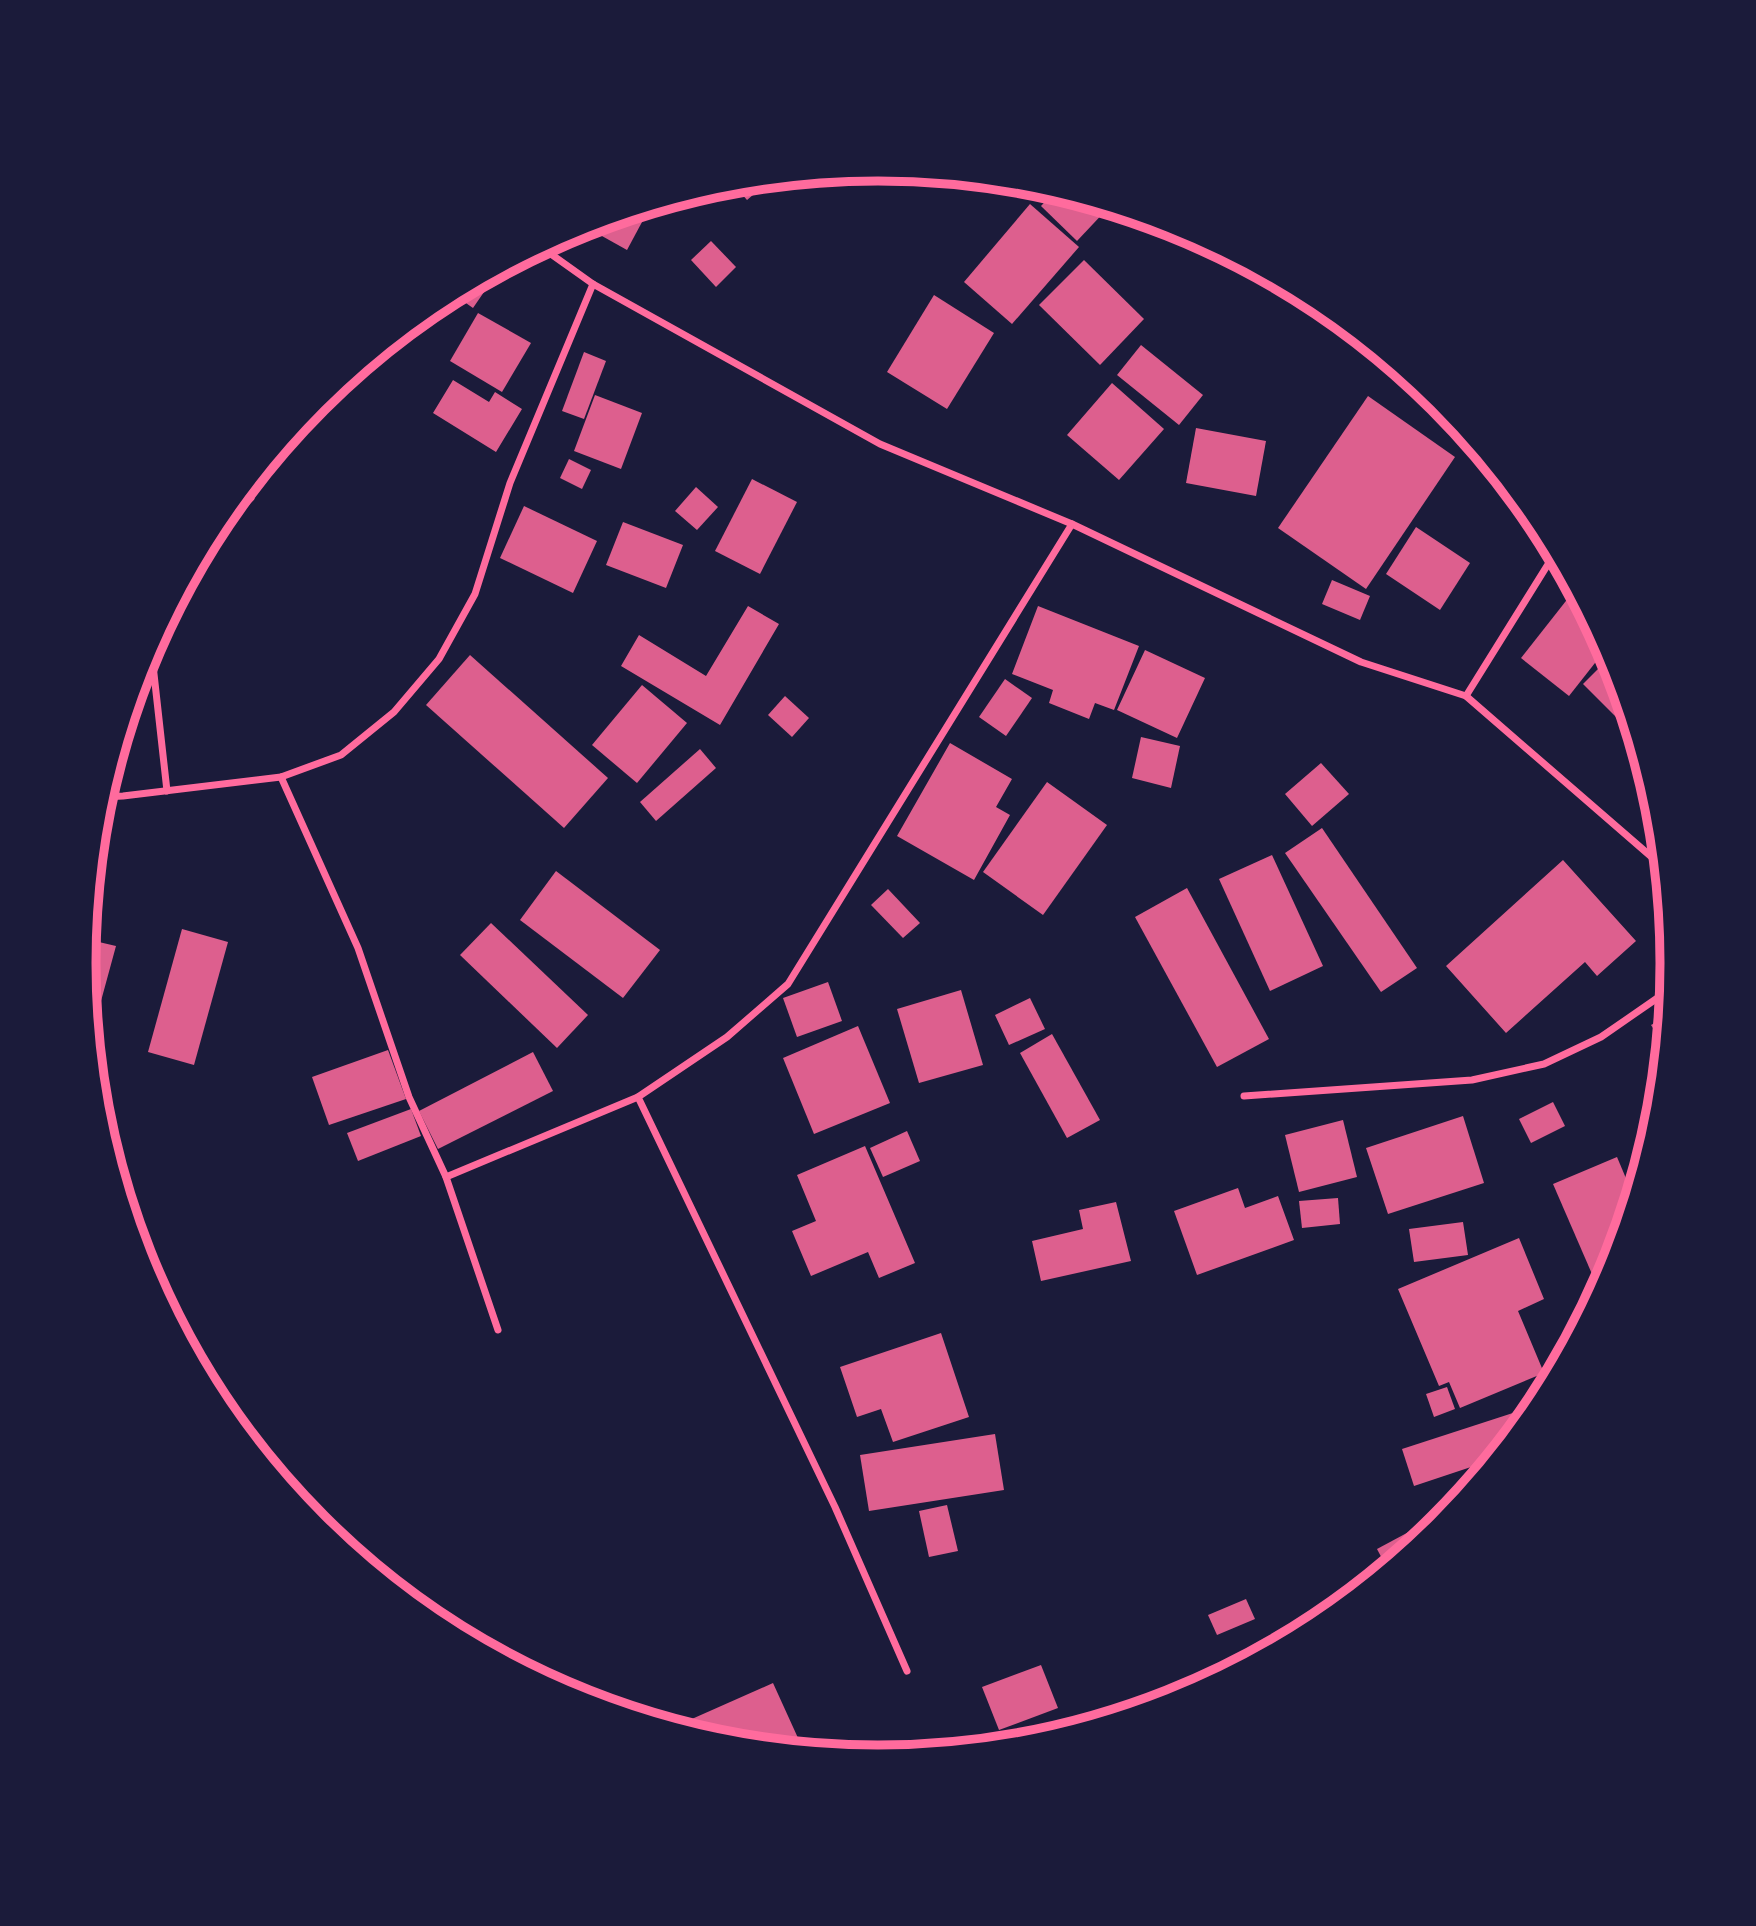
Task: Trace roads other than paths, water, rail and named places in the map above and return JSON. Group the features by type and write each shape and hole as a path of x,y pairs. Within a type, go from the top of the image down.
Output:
{"street":[{"path":"550,254 593,284 880,444 1072,524 1361,662 1466,696 1652,855"},
{"path":"115,795 281,777 341,755 394,712 439,659 475,594 510,483 593,284"},
{"path":"446,1177 638,1097 727,1037 788,984 1072,524"},
{"path":"1466,696 1549,563"},
{"path":"154,670 167,791"},
{"path":"281,777 358,948 409,1097 446,1177 498,1331"},
{"path":"1244,1096 1472,1080 1544,1064 1601,1037 1659,997"},
{"path":"638,1097 835,1507 907,1671"}]}
